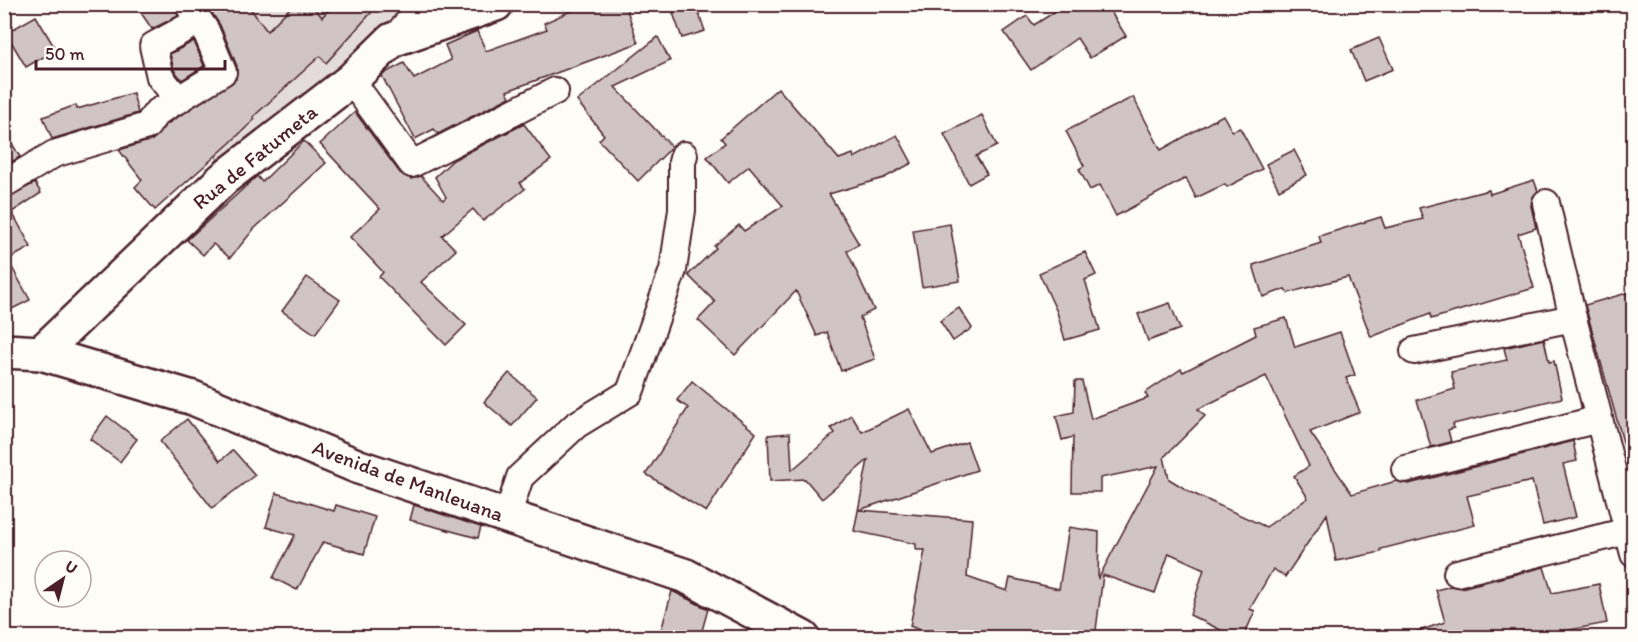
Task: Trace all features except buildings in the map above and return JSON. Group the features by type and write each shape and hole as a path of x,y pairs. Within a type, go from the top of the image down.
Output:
{"street":[{"path":"392,40 423,4"},
{"name":"Rua de Fatumeta","path":"41,353 223,179 351,80 392,40 496,4"},
{"path":"4,184 54,154 147,126 156,113 179,100 223,72 194,13 153,46 160,77 179,100"},
{"path":"351,80 412,164 555,91"},
{"path":"507,517 520,477 576,425 630,392 673,270 682,210 684,155"},
{"path":"1456,573 1631,542 1546,203"},
{"path":"1414,351 1574,318"},
{"name":"Avenida de Manleuana","path":"4,351 41,353 193,398 359,467 686,576 802,638"},
{"path":"1405,469 1599,419"}],"shaded area":[{"path":"178,5 423,5 223,179 201,105"}]}
